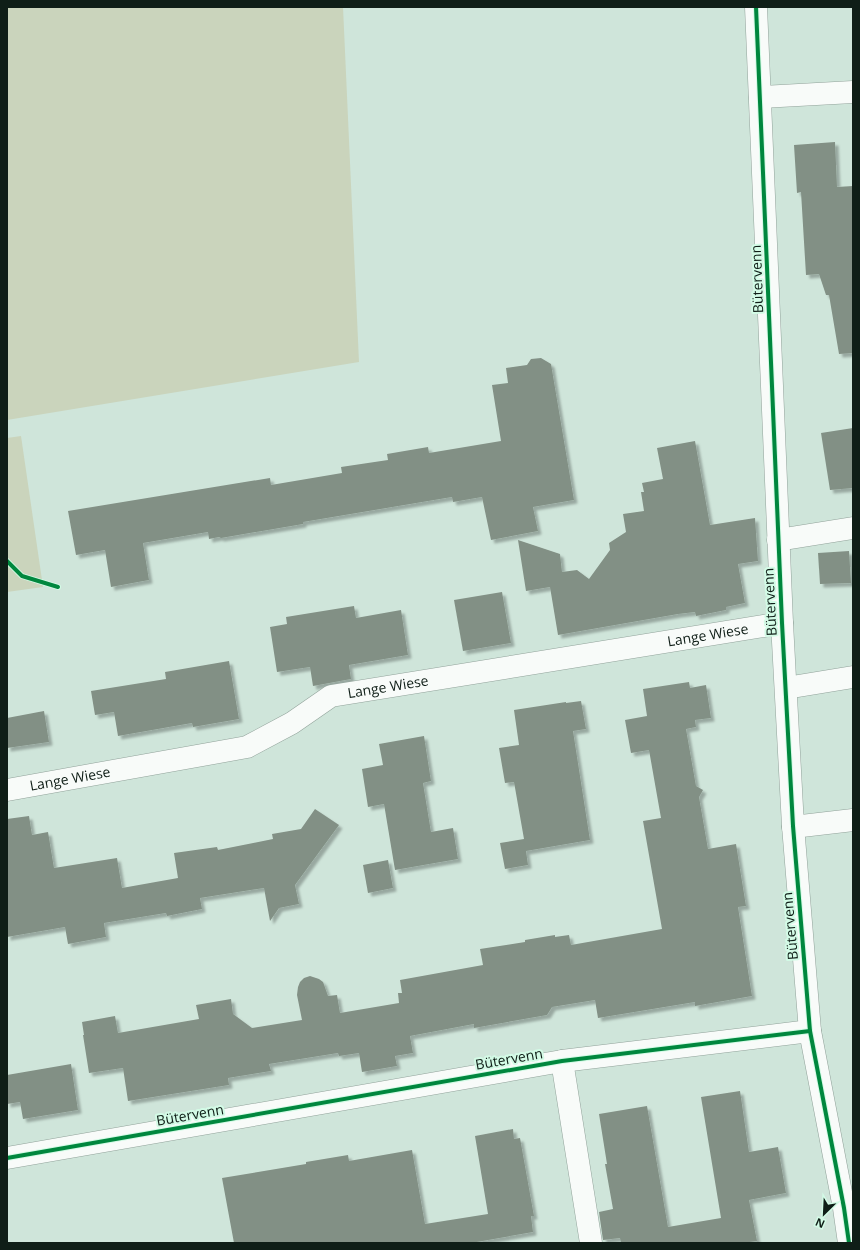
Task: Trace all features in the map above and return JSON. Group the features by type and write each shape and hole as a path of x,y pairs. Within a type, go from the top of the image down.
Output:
{"street":[{"name":"Bütervenn","path":"7,1158 562,1061 810,1031 793,828 782,624 756,7"},
{"path":"760,98 853,92"},
{"path":"778,540 853,528"},
{"name":"Lange Wiese","path":"7,790 246,747 292,723 331,696 782,624"},
{"path":"786,688 853,677"},
{"path":"793,828 853,820"},
{"path":"810,1031 843,1200 849,1243"},
{"path":"562,1061 591,1243"}],"green space":[{"path":"7,7 343,7 359,362 7,420"},
{"path":"21,436 43,587 7,592 7,438"}],"building":[{"path":"835,142 837,187 853,186 853,353 839,354 829,295 826,295 819,274 806,275 801,192 797,193 794,145"},
{"path":"541,358 551,364 574,500 533,507 538,531 491,540 482,497 453,502 452,497 303,522 303,524 221,538 209,539 208,532 143,543 149,580 111,587 105,550 76,555 68,511 270,478 271,485 342,473 341,467 388,460 387,454 428,447 429,453 501,441 492,385 508,383 506,368 527,365 531,359"},
{"path":"853,428 853,488 830,490 821,433"},
{"path":"695,441 710,525 755,518 758,561 738,564 745,603 726,607 726,610 696,616 695,612 678,614 558,635 550,587 526,591 518,540 560,554 562,572 577,570 589,579 610,550 609,543 626,532 623,514 644,511 641,492 644,492 642,483 663,479 657,448"},
{"path":"849,551 851,583 820,584 818,553"},
{"path":"502,592 511,643 463,651 454,600"},
{"path":"354,606 356,618 401,610 408,655 349,665 351,679 313,686 310,667 277,672 270,627 287,624 286,617"},
{"path":"229,661 239,719 193,727 192,723 118,736 114,712 95,715 91,691 166,679 165,672"},
{"path":"689,682 690,688 706,685 711,718 695,720 696,727 686,729 696,786 703,790 699,797 708,849 736,844 746,906 738,907 752,996 695,1006 695,1002 598,1018 595,1000 552,1007 547,1015 474,1028 474,1024 410,1036 413,1053 395,1056 397,1066 362,1072 359,1053 339,1056 338,1053 269,1064 271,1071 228,1078 229,1085 128,1101 123,1068 89,1073 82,1022 115,1016 118,1033 199,1019 196,1005 231,999 233,1014 252,1028 302,1020 297,995 298,987 304,978 310,976 323,982 328,996 337,995 340,1013 399,1003 398,993 402,993 400,980 483,965 480,949 525,942 525,940 555,935 555,937 569,935 571,945 662,929 643,821 661,818 649,750 631,753 625,720 647,716 643,689"},
{"path":"581,701 586,729 573,731 590,840 526,851 528,865 505,869 500,843 524,839 514,782 505,783 499,748 519,745 514,710"},
{"path":"44,711 49,742 7,748 7,718"},
{"path":"424,736 431,781 423,783 431,832 453,828 458,859 395,870 384,804 368,807 362,769 383,765 379,744"},
{"path":"315,809 339,825 295,885 299,904 279,908 270,921 264,888 200,898 202,909 167,916 166,913 104,923 106,937 68,944 65,927 7,937 7,819 29,816 32,835 48,832 54,868 117,858 122,888 178,878 174,853 217,847 218,850 273,839 272,834 301,829"},
{"path":"388,860 393,888 368,893 363,865"},
{"path":"71,1064 78,1110 23,1119 20,1102 7,1104 7,1075"},
{"path":"740,1091 749,1152 778,1147 786,1193 749,1200 757,1241 742,1243 621,1243 620,1238 603,1240 599,1212 613,1209 605,1164 607,1164 599,1114 647,1106 668,1227 721,1218 701,1097"},
{"path":"513,1129 514,1139 520,1138 534,1216 531,1216 533,1232 471,1243 234,1243 222,1178 306,1164 306,1162 348,1155 349,1161 412,1150 425,1224 488,1214 475,1136"}],"cycle path":[{"path":"756,7 782,623 793,826 810,1031 844,1208 849,1243"},
{"path":"7,561 22,576 58,587"},
{"path":"7,1158 562,1061 810,1031"}]}
